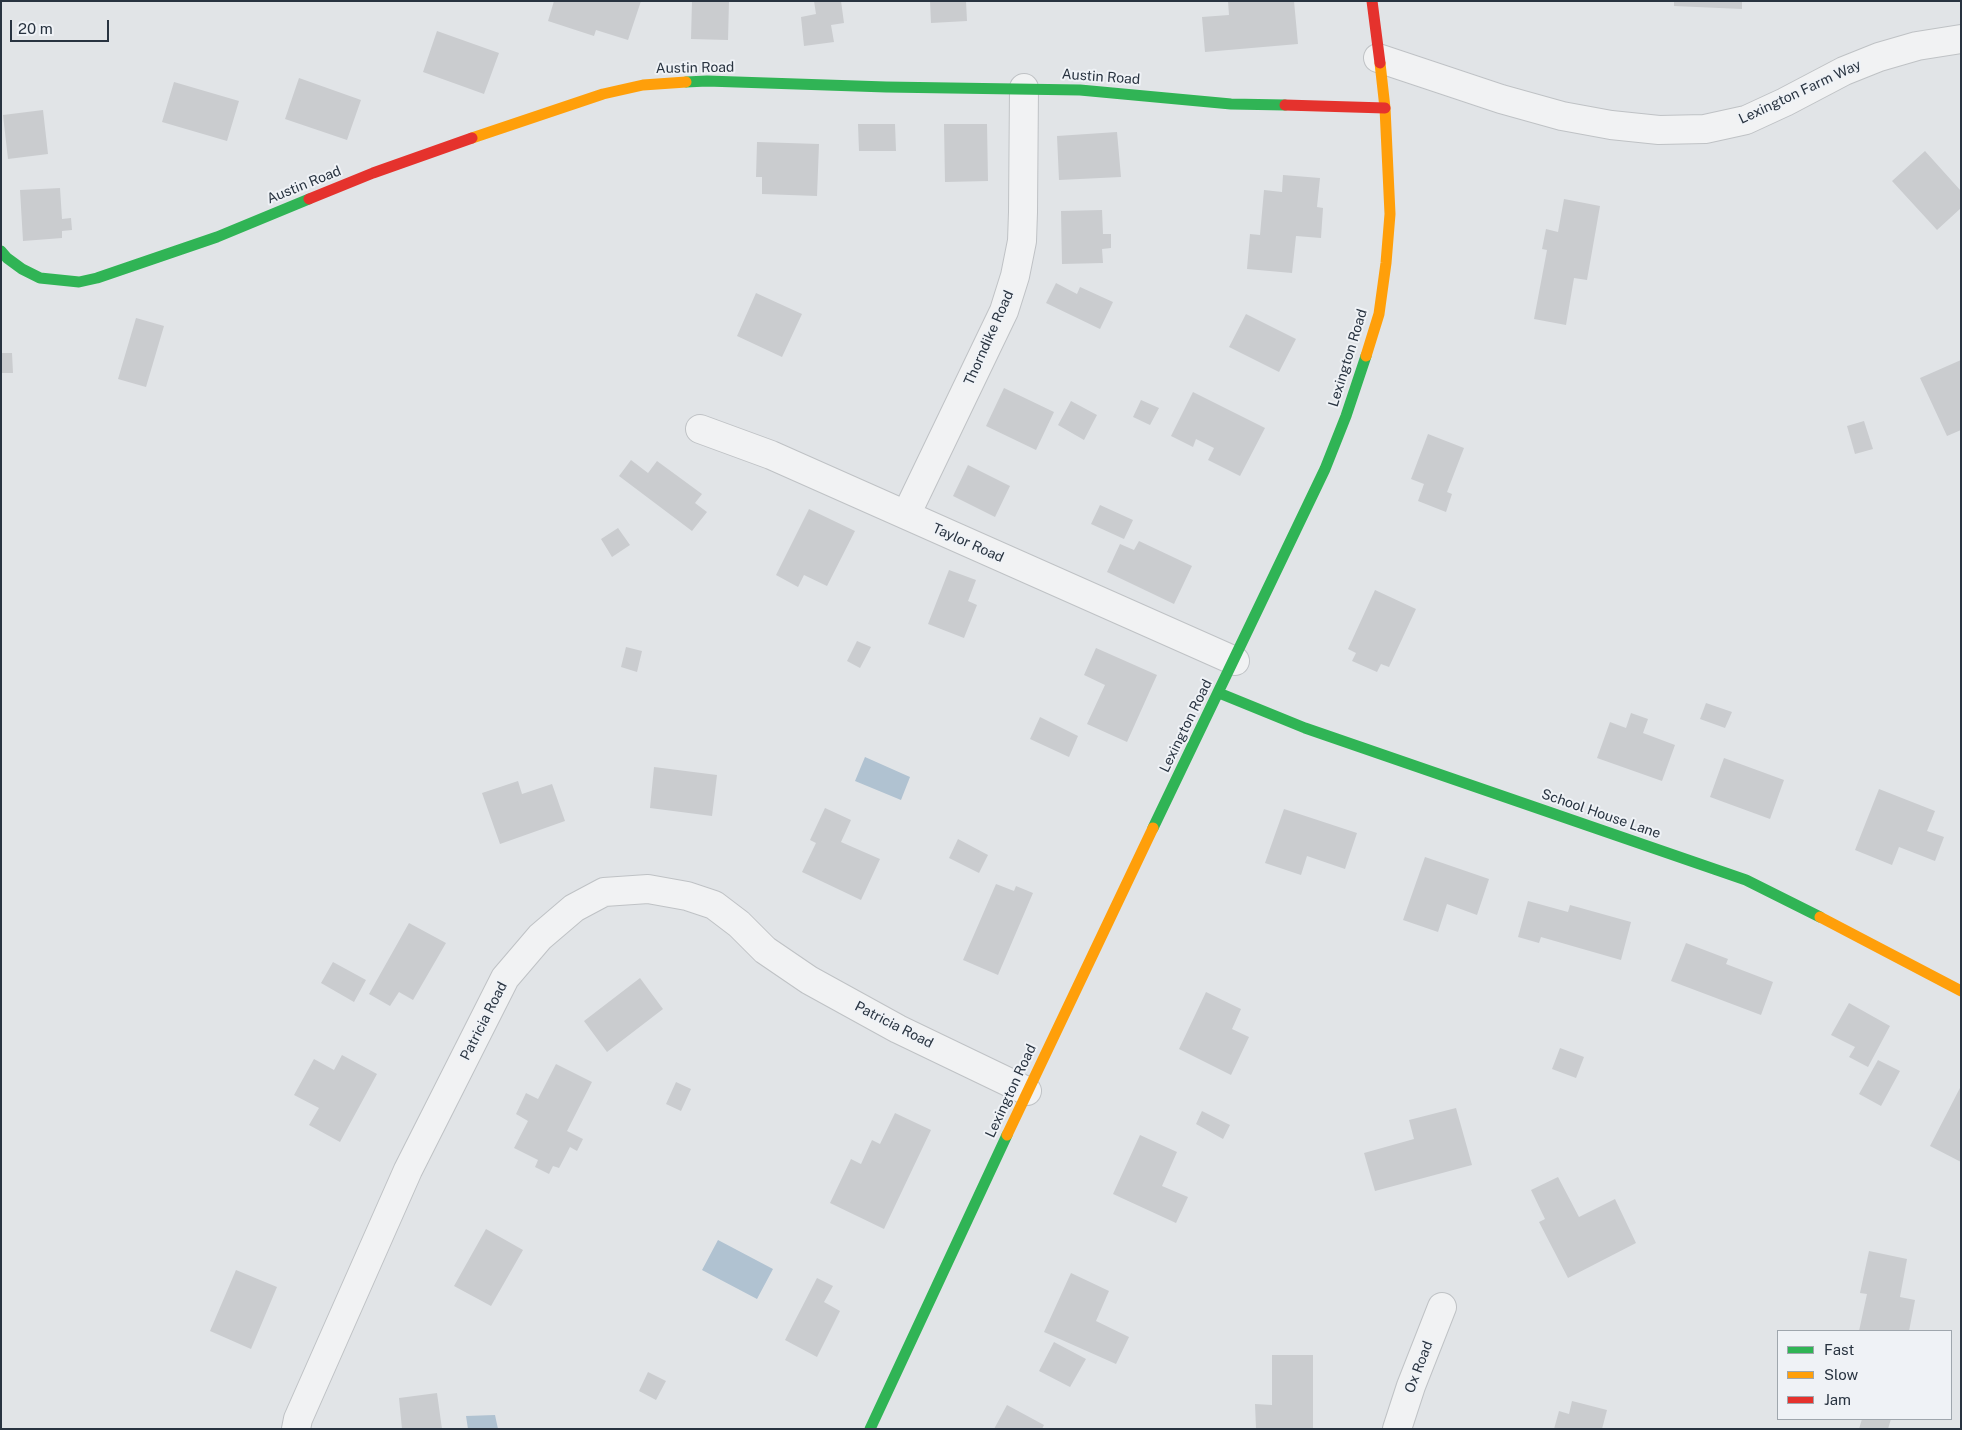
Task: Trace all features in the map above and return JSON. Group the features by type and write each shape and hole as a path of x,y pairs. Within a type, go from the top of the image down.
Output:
{"street":[{"name":"Lexington Road","path":"870,1429 1028,1091 1235,661 1325,469 1360,376 1379,314 1390,214 1389,167 1372,1"},
{"name":"Lexington Farm Way","path":"1378,58 1562,116 1611,125 1660,130 1705,129 1746,120 1844,71 1879,56 1917,46 1961,39"},
{"name":"Austin Road","path":"1,251 22,269 40,278 72,282 97,278 217,237 373,173 431,152 603,94 643,85 706,81 886,87 1024,88 1080,90 1231,104 1384,108"},
{"name":"Thorndike Road","path":"906,515 1004,310 1015,276 1022,241 1024,212 1024,88"},
{"name":"Taylor Road","path":"700,429 771,455 1235,661"},
{"name":"School House Lane","path":"1219,693 1305,728 1746,880 1872,943 1961,991"},
{"name":"Patricia Road","path":"296,1429 298,1419 408,1170 505,978 540,937 574,908 604,892 648,889 688,896 714,905 740,924 765,950 809,980 898,1029 1028,1091"},
{"name":"Ox Road","path":"1397,1429 1410,1386 1442,1307"}],"water":[{"path":"865,757 910,777 901,800 855,781"},
{"path":"718,1240 773,1269 757,1299 702,1270"},
{"path":"495,1415 498,1429 468,1429 466,1416"}],"building":[{"path":"554,1 641,1 628,40 596,30 594,36 548,21"},
{"path":"692,1 729,1 728,40 691,39"},
{"path":"814,1 841,1 844,23 831,25 834,42 804,46 801,17 816,14"},
{"path":"930,1 966,1 967,21 931,23"},
{"path":"1228,1 1294,1 1298,44 1205,52 1202,17 1229,15"},
{"path":"1674,1 1742,1 1742,9 1674,6"},
{"path":"437,31 499,53 484,94 423,72"},
{"path":"299,78 361,100 347,140 285,119"},
{"path":"174,82 239,101 227,141 162,122"},
{"path":"43,110 48,154 8,159 3,115"},
{"path":"858,124 895,124 896,151 859,151"},
{"path":"944,124 987,124 988,181 945,182"},
{"path":"1117,132 1121,177 1059,180 1057,136"},
{"path":"757,142 819,144 817,196 762,194 762,177 756,177"},
{"path":"1925,151 1961,191 1961,208 1937,230 1892,181"},
{"path":"1283,175 1320,178 1317,207 1323,208 1321,238 1296,236 1292,273 1247,269 1250,234 1260,235 1264,190 1282,192"},
{"path":"60,188 62,219 71,218 72,230 62,231 62,238 23,241 20,190"},
{"path":"1564,199 1600,206 1587,280 1574,278 1566,325 1534,319 1547,250 1542,249 1546,229 1558,232"},
{"path":"1102,210 1103,234 1111,234 1111,248 1102,249 1103,263 1062,264 1061,211"},
{"path":"1056,283 1077,294 1080,287 1113,302 1100,329 1046,303"},
{"path":"756,293 802,314 782,357 737,336"},
{"path":"1246,314 1296,339 1279,372 1229,347"},
{"path":"136,318 164,326 146,387 118,379"},
{"path":"1,353 12,353 13,373 1,373"},
{"path":"1961,360 1961,430 1947,436 1920,378"},
{"path":"1004,388 1054,412 1036,450 986,426"},
{"path":"1193,392 1265,428 1240,476 1208,460 1214,448 1196,439 1193,447 1171,436"},
{"path":"1141,400 1159,408 1150,425 1133,417"},
{"path":"1071,401 1097,415 1084,440 1058,425"},
{"path":"1864,421 1873,449 1855,454 1847,426"},
{"path":"1428,434 1464,448 1447,492 1452,494 1446,512 1418,501 1424,484 1411,479"},
{"path":"631,460 648,473 657,461 702,494 695,503 707,512 692,531 619,476"},
{"path":"968,465 1010,486 995,517 953,496"},
{"path":"1100,505 1133,520 1124,539 1091,524"},
{"path":"809,509 855,531 827,586 804,575 798,587 776,575"},
{"path":"618,528 630,545 612,557 601,539"},
{"path":"1139,541 1192,566 1174,604 1107,572 1120,544 1134,550"},
{"path":"949,570 976,580 968,601 977,605 964,638 928,624"},
{"path":"1375,590 1416,609 1389,667 1381,664 1377,672 1352,661 1356,653 1348,649"},
{"path":"857,641 871,647 860,668 847,661"},
{"path":"626,647 642,651 637,672 621,667"},
{"path":"1096,648 1157,675 1127,742 1087,724 1105,685 1084,675"},
{"path":"1706,703 1732,712 1725,728 1700,719"},
{"path":"1631,713 1648,719 1643,733 1675,745 1662,781 1597,758 1610,722 1626,728"},
{"path":"1040,717 1078,736 1069,757 1030,739"},
{"path":"1724,758 1784,780 1770,819 1710,797"},
{"path":"654,767 717,775 712,816 650,808"},
{"path":"518,781 522,794 552,784 565,821 500,844 482,793"},
{"path":"1879,789 1935,811 1927,831 1944,837 1935,861 1899,847 1892,865 1855,850"},
{"path":"825,808 851,820 841,842 880,859 861,900 802,872 816,843 810,840"},
{"path":"1284,809 1357,833 1345,869 1307,856 1301,875 1265,863"},
{"path":"958,839 988,855 979,873 949,858"},
{"path":"1425,857 1489,879 1477,915 1447,904 1438,932 1403,920"},
{"path":"996,884 1014,891 1016,886 1033,893 998,975 963,960"},
{"path":"1528,901 1568,912 1570,905 1631,922 1621,960 1541,937 1539,943 1518,937"},
{"path":"409,923 446,943 413,1000 399,992 390,1006 369,994"},
{"path":"1686,943 1728,959 1726,964 1773,982 1761,1015 1671,981"},
{"path":"333,962 366,980 354,1002 321,983"},
{"path":"640,978 663,1009 607,1052 584,1021"},
{"path":"1206,992 1241,1009 1232,1029 1249,1037 1231,1075 1179,1049"},
{"path":"1849,1003 1890,1026 1868,1067 1849,1057 1855,1047 1831,1035"},
{"path":"1560,1048 1584,1057 1576,1078 1552,1069"},
{"path":"342,1055 377,1074 340,1142 309,1125 319,1108 294,1095 314,1059 334,1070"},
{"path":"1878,1060 1900,1071 1881,1106 1859,1094"},
{"path":"556,1064 592,1082 567,1131 583,1139 577,1151 570,1147 559,1168 553,1166 549,1174 535,1167 538,1160 514,1148 528,1121 516,1114 526,1093 538,1099"},
{"path":"676,1082 691,1089 681,1111 666,1104"},
{"path":"1961,1086 1961,1162 1930,1146"},
{"path":"1456,1108 1472,1165 1375,1191 1364,1153 1414,1139 1409,1120"},
{"path":"1202,1111 1230,1125 1223,1139 1196,1124"},
{"path":"895,1113 931,1130 884,1229 830,1203 851,1159 861,1164 872,1140 880,1144"},
{"path":"1140,1135 1177,1152 1162,1186 1188,1197 1176,1223 1113,1194"},
{"path":"1558,1177 1579,1217 1615,1199 1636,1243 1568,1278 1539,1222 1545,1219 1531,1190"},
{"path":"486,1229 523,1250 491,1306 454,1286"},
{"path":"1869,1251 1907,1259 1900,1297 1915,1300 1909,1330 1859,1330 1867,1294 1860,1293"},
{"path":"236,1270 277,1287 251,1349 210,1331"},
{"path":"1071,1273 1109,1291 1096,1321 1129,1337 1116,1364 1044,1332"},
{"path":"817,1278 833,1286 824,1302 840,1311 817,1357 785,1340"},
{"path":"1054,1342 1086,1359 1070,1387 1039,1371"},
{"path":"1272,1355 1313,1355 1313,1429 1256,1428 1255,1404 1272,1405"},
{"path":"648,1372 666,1381 656,1400 639,1391"},
{"path":"437,1393 442,1429 402,1429 399,1398"},
{"path":"1572,1401 1607,1410 1602,1429 1554,1429 1559,1411 1569,1414"},
{"path":"1007,1405 1044,1425 1042,1429 994,1429"},
{"path":"1862,1420 1891,1420 1888,1429 1859,1429"}],"traffic: fast":[{"path":"686,82 1080,90 1231,104 1285,105"},
{"path":"1,251 22,269 40,278 79,282 97,278 217,237 309,199"},
{"path":"1153,828 1325,469 1346,416 1366,356"},
{"path":"1219,693 1305,728 1746,880 1820,917"},
{"path":"870,1429 1007,1135"}],"traffic: slow":[{"path":"1366,356 1379,314 1390,214 1385,108 1380,63"},
{"path":"472,138 603,94 643,85 686,82"},
{"path":"1007,1135 1153,828"},
{"path":"1820,917 1961,991"}],"traffic: jam":[{"path":"1372,1 1380,63"},
{"path":"1285,105 1385,108"},
{"path":"309,199 373,173 472,138"}]}
